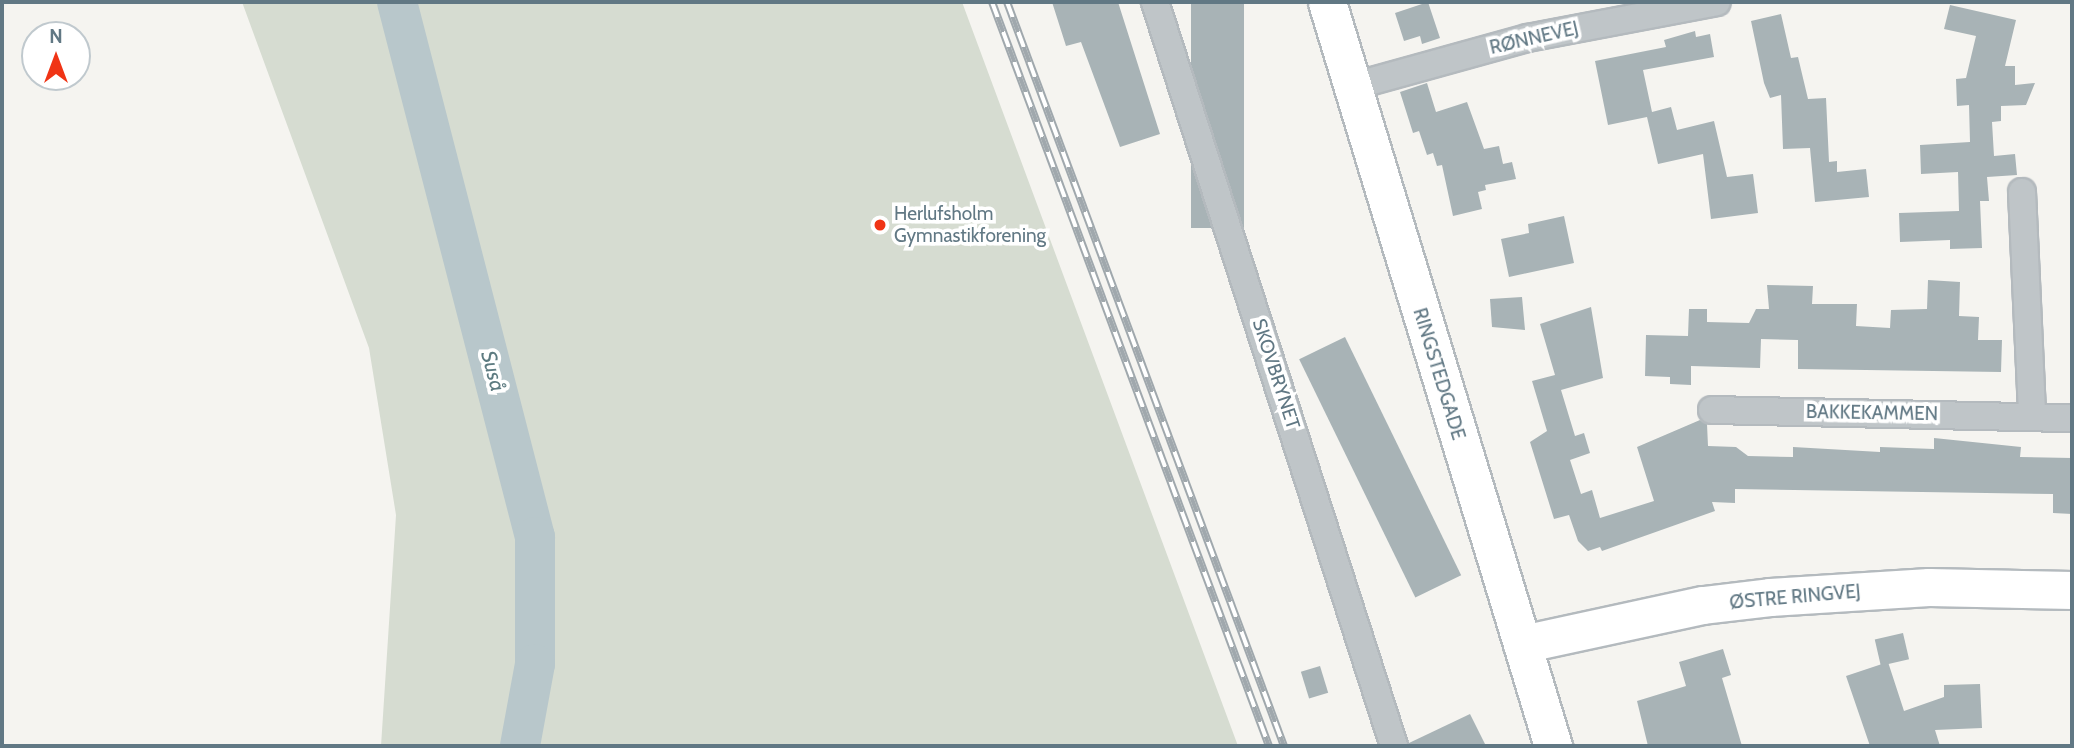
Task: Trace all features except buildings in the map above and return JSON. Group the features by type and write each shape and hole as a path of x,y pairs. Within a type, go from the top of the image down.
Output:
{"street":[{"name":"SKOVBRYNET","path":"1155,2 1394,746"},
{"name":"RINGSTEDGADE","path":"1327,2 1553,746"},
{"name":"RØNNEVEJ","path":"1354,86 1527,38 1717,2"},
{"path":"2022,192 2032,416"},
{"name":"BAKKEKAMMEN","path":"1712,410 2072,418"},
{"name":"ØSTRE RINGVEJ","path":"1522,644 1703,605 1770,597 1928,587 2072,590"}],"shaded area":[{"path":"242,2 962,2 1238,746 381,746 396,515 369,348"}],"waterway":[{"name":"Suså","path":"397,2 535,537 535,664 520,746"}],"railway":[{"path":"992,2 1269,746"},
{"path":"1007,2 1284,746"}],"place":[{"name":"Herlufsholm Gymnastikforening","path":"880,225"}]}
